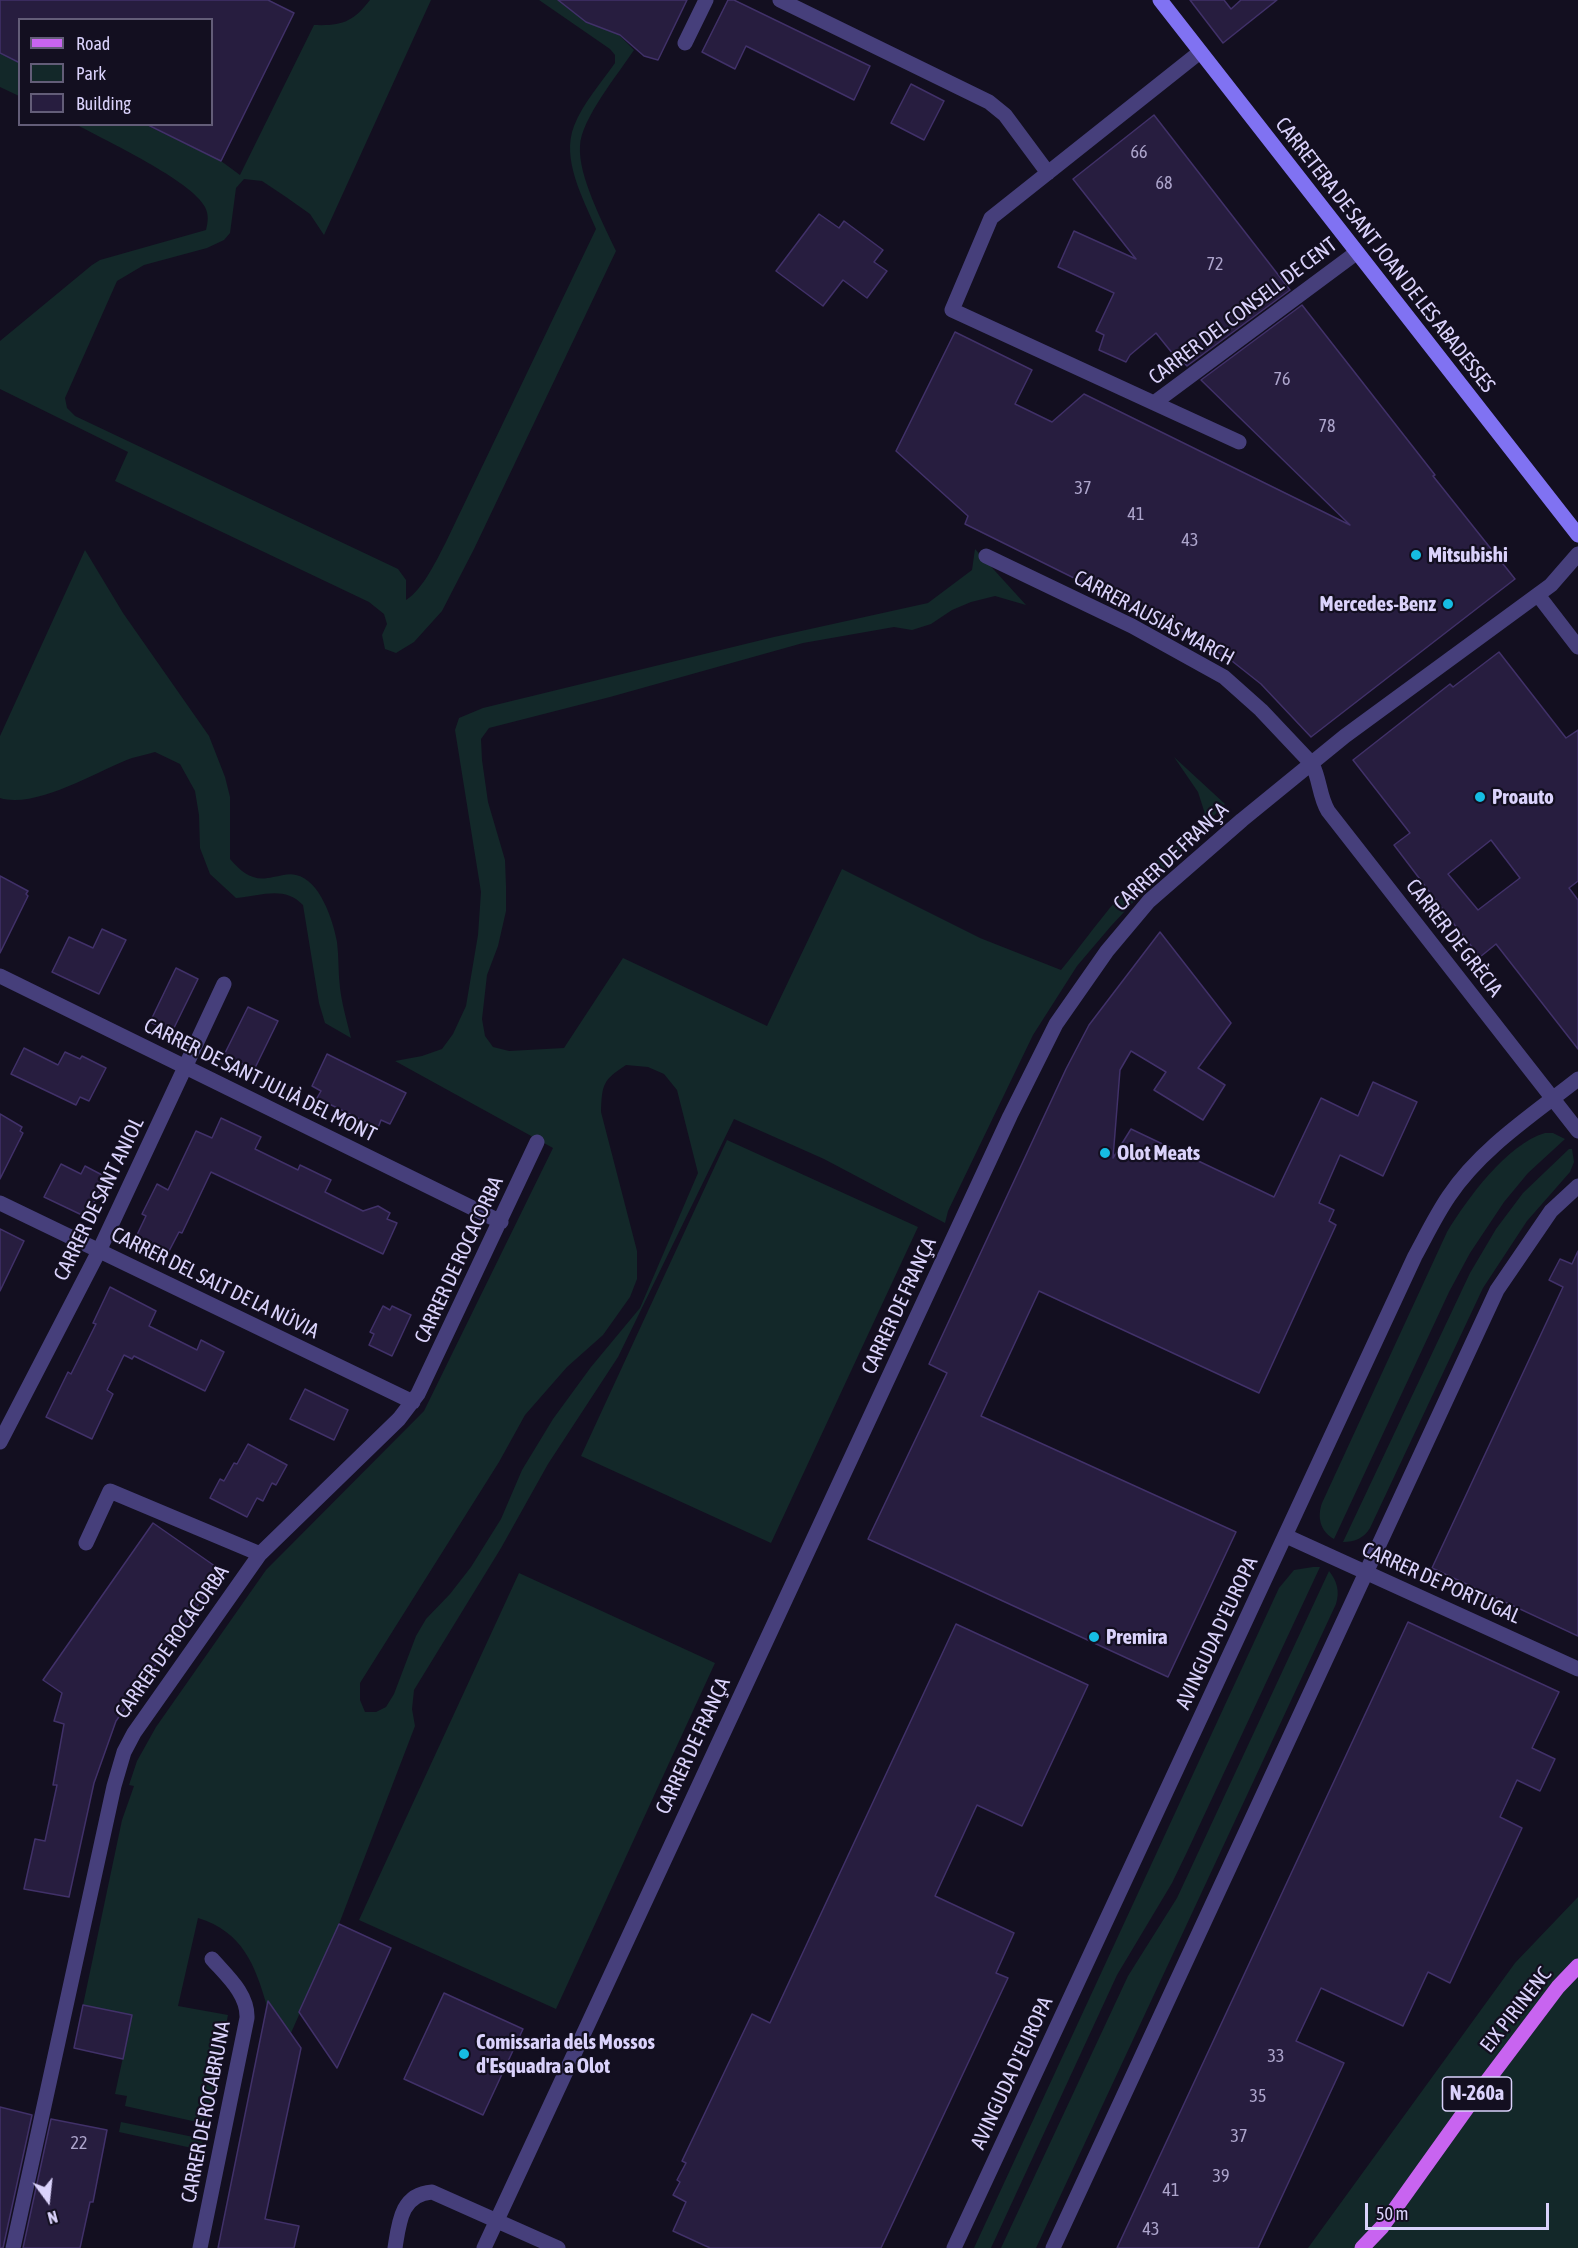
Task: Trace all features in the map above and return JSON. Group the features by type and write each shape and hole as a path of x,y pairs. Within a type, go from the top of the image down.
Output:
{"main road":[{"name":"CARRETERA DE SANT JOAN DE LES ABADESSES","path":"1160,0 1578,536"},
{"name":"EIX PIRINENC","path":"1362,2248 1382,2227 1558,1986 1578,1966"},
{"name":"EIX PIRINENC","path":"1373,2248 1382,2227"}],"street":[{"path":"685,43 706,0"},
{"path":"780,0 989,102 1005,115 1048,173 1200,52"},
{"name":"CARRER DEL CONSELL DE CENT","path":"1048,173 991,218 952,310 1239,442"},
{"name":"CARRER DEL CONSELL DE CENT","path":"1154,403 1356,252"},
{"name":"CARRER DE FRANÇA","path":"484,2248 1000,1137 1056,1024 1107,951 1149,901 1242,820 1345,736 1538,595 1559,578 1578,554"},
{"name":"CARRER AUSIÀS MARCH","path":"986,556 1132,626 1224,677 1261,710 1312,764"},
{"path":"1538,595 1578,647"},
{"name":"CARRER DE GRÈCIA","path":"1312,764 1318,774 1324,804 1328,811 1578,1131"},
{"name":"CARRER DE SANT JULIÀ DEL MONT","path":"0,976 501,1222"},
{"name":"CARRER DE SANT ANIOL","path":"2,1433 99,1251 224,984"},
{"name":"AVINGUDA D'EUROPA","path":"954,2248 1415,1256 1449,1195 1491,1148 1578,1079"},
{"name":"CARRER DE ROCACORBA","path":"13,2248 118,1768 134,1733 260,1554 399,1419 413,1402 537,1143"},
{"path":"1053,2248 1497,1290 1551,1211 1578,1186"},
{"name":"CARRER DEL SALT DE LA NÚVIA","path":"0,1203 413,1402"},
{"path":"86,1543 110,1491 260,1554"},
{"name":"CARRER DE PORTUGAL","path":"1286,1536 1578,1669"},
{"name":"CARRER DE ROCABRUNA","path":"200,2248 247,2008 237,1988 212,1959"},
{"path":"395,2248 402,2211 411,2199 424,2192 440,2194 558,2248"}],"green space":[{"path":"370,0 431,0 324,235 310,214 286,197 262,181 244,179 236,188 230,233 224,240 207,248 144,265 117,281 65,398 67,408 75,416 398,569 406,580 406,600 423,582 445,544 596,229 575,178 570,152 571,139 582,109 615,63 615,55 610,49 539,0 558,0 618,34 634,50 594,110 582,135 580,146 580,158 587,185 616,251 474,549 442,611 414,642 396,653 385,649 382,635 387,624 384,614 369,602 115,481 128,452 0,389 0,341 92,265 100,260 206,230 208,219 205,207 183,185 147,162 79,126 148,126 221,161 240,175 314,25 340,23 358,13"},
{"path":"0,53 18,62 18,96 0,87"},
{"path":"975,549 1026,605 995,596 971,602 952,610 931,624 912,630 894,627 803,643 489,728 481,739 488,802 505,860 506,886 506,911 498,946 487,975 482,1019 485,1036 493,1047 509,1051 564,1048 623,958 767,1026 842,869 980,938 1061,970 1126,889 1151,865 1187,837 1206,817 1198,792 1174,757 1225,804 1111,926 1077,966 1033,1035 948,1211 945,1223 824,1159 734,1119 618,1357 548,1464 501,1548 414,1690 412,1709 415,1726 339,1924 291,2033 269,2002 267,2006 252,1964 245,1952 226,1932 198,1918 178,2006 228,2015 206,2124 125,2106 127,2096 115,2094 132,2016 83,2005 122,1820 134,1786 129,1785 137,1761 156,1727 266,1570 424,1411 553,1148 395,1061 422,1056 442,1049 453,1034 466,1006 478,935 481,892 455,730 459,718 483,708 774,637 928,603 972,570","holes":["626,1065 648,1067 664,1074 677,1090 698,1173 640,1308 591,1367 553,1419 522,1470 501,1519 471,1567 426,1619 416,1636 394,1694 386,1707 376,1712 365,1712 360,1700 360,1683 499,1462 525,1415 567,1367 603,1335 630,1297 637,1279 637,1251 601,1112 601,1103 605,1084 618,1070"]},
{"path":"85,550 123,613 209,736 230,797 230,859 249,876 266,878 290,874 304,878 312,884 324,902 337,942 339,982 351,1038 325,1023 319,1003 303,905 296,899 280,893 236,898 210,874 200,848 199,815 195,791 180,764 155,752 132,758 49,794 15,800 0,798 0,736"},
{"path":"1545,1133 1553,1133 1565,1139 1528,1173 1504,1202 1470,1253 1449,1292 1334,1539 1329,1536 1321,1523 1322,1503 1447,1232 1465,1204 1489,1174 1516,1148"},
{"path":"727,1140 918,1227 771,1543 581,1456"},
{"path":"1569,1149 1572,1149 1574,1162 1570,1172 1527,1221 1483,1288 1370,1528 1359,1539 1343,1542 1470,1273 1496,1229 1523,1193"},
{"path":"1320,1567 1187,1852 1172,1883 1117,1975 991,2248 974,2248 1279,1588 1294,1570"},
{"path":"1329,1571 1337,1586 1336,1604 1036,2248 1001,2248 1128,1976 1177,1898"},
{"path":"519,1573 715,1663 556,2009 359,1920"},
{"path":"1578,1897 1578,2248 1308,2248 1515,1963"},
{"path":"121,2122 203,2139 201,2150 119,2132"}],"building":[{"path":"0,0 268,0 294,13 221,161 150,126 213,126 213,18 18,18 18,62 0,53"},
{"path":"558,0 687,0 658,60 644,56 620,35 586,22"},
{"path":"728,0 734,0 870,66 854,100 746,46 735,69 702,52"},
{"path":"1190,0 1224,0 1231,9 1241,0 1277,0 1223,43"},
{"path":"911,84 944,101 924,140 891,123"},
{"path":"1154,115 1290,290 1187,366 1183,362 1181,364 1156,333 1130,355 1126,362 1099,350 1104,335 1096,331 1114,293 1058,267 1074,231 1136,259 1073,179"},
{"path":"819,214 839,228 844,221 883,250 874,262 887,271 867,298 843,280 823,306 776,271"},
{"path":"1302,305 1515,579 1311,737 1261,684 1232,661 1199,640 965,524 968,516 896,451 955,332 1032,370 1015,404 1052,422 1084,394 1350,525 1201,380"},
{"name":"Proauto","path":"1499,652 1566,738 1578,730 1578,881 1569,888 1578,900 1578,1049 1496,944 1480,957 1457,928 1394,845 1410,833 1353,760 1450,684 1453,687","holes":["1491,840 1520,878 1478,910 1448,874"]},
{"path":"0,876 28,891 26,894 28,896 0,953"},
{"path":"102,929 126,940 99,994 52,972 69,937 93,948"},
{"path":"1160,932 1231,1023 1198,1068 1225,1085 1203,1120 1154,1090 1166,1072 1131,1051 1120,1070 1113,1158 1131,1129 1274,1197 1321,1098 1358,1116 1373,1082 1417,1102 1383,1176 1340,1155 1319,1203 1334,1210 1329,1221 1336,1225 1259,1393 1039,1291 981,1416 1236,1532 1168,1677 868,1539 947,1373 929,1364 1066,1069 1089,1025"},
{"path":"176,968 198,979 172,1032 150,1022"},
{"path":"248,1007 278,1021 254,1070 224,1055"},
{"path":"24,1048 58,1065 65,1052 80,1059 82,1056 106,1068 89,1101 80,1097 76,1105 11,1074"},
{"path":"327,1054 406,1093 390,1124 381,1120 378,1128 317,1098 321,1091 312,1086"},
{"path":"0,1114 22,1127 20,1131 23,1133 0,1179"},
{"path":"221,1118 261,1137 255,1149 298,1170 300,1165 331,1180 325,1192 363,1211 378,1206 390,1213 387,1219 397,1223 383,1254 211,1172 182,1233 179,1232 167,1255 135,1239 146,1216 142,1214 157,1184 168,1190 196,1131 212,1138"},
{"path":"61,1164 81,1174 85,1166 104,1176 100,1183 103,1184 91,1208 88,1207 84,1216 44,1197"},
{"path":"0,1229 24,1241 0,1291"},
{"path":"1578,1251 1578,1636 1432,1568 1563,1287 1549,1280 1560,1259 1572,1264"},
{"path":"110,1287 156,1311 149,1326 197,1350 201,1340 224,1352 205,1391 134,1356 132,1359 124,1355 107,1390 113,1394 92,1439 46,1417 68,1372 71,1374 96,1324 93,1323"},
{"path":"383,1306 390,1310 392,1306 411,1315 392,1356 369,1345 374,1334 370,1332"},
{"path":"305,1389 348,1410 334,1440 290,1419"},
{"path":"248,1444 287,1465 276,1485 272,1483 263,1501 257,1498 247,1517 210,1498 220,1479 224,1481"},
{"path":"153,1523 222,1571 116,1721 94,1783 69,1897 24,1889 35,1839 45,1841 57,1785 53,1785 64,1724 54,1721 62,1693 43,1680"},
{"path":"1408,1622 1559,1692 1532,1748 1555,1759 1540,1791 1517,1780 1500,1817 1522,1828 1450,1983 1428,1972 1403,2026 1321,1988 1296,2041 1344,2063 1258,2248 1117,2248"},
{"path":"956,1624 1088,1685 1022,1826 977,1805 935,1896 1014,1933 996,1973 1008,1978 881,2248 710,2248 673,2231 686,2202 673,2195 680,2182 677,2180 686,2163 682,2161 752,2014 770,2023"},
{"path":"339,1924 391,1948 337,2068 299,2012"},
{"name":"Comissaria dels Mossos d'Esquadra a Olot","path":"444,1993 523,2029 483,2115 404,2079"},
{"path":"268,2001 301,2048 265,2219 299,2226 294,2248 218,2248"},
{"path":"83,2005 132,2015 123,2059 74,2048"},
{"path":"0,2107 32,2115 3,2248 0,2248"},
{"path":"51,2119 107,2130 93,2202 90,2202 80,2248 23,2248"}],"place":[{"name":"Mitsubishi","path":"1416,555"},
{"name":"Mercedes-Benz","path":"1448,604"},
{"name":"Proauto","path":"1480,797"},
{"name":"Olot Meats","path":"1105,1153"},
{"name":"Premira","path":"1094,1637"},
{"name":"Comissaria dels Mossos d'Esquadra a Olot","path":"464,2054"}]}
